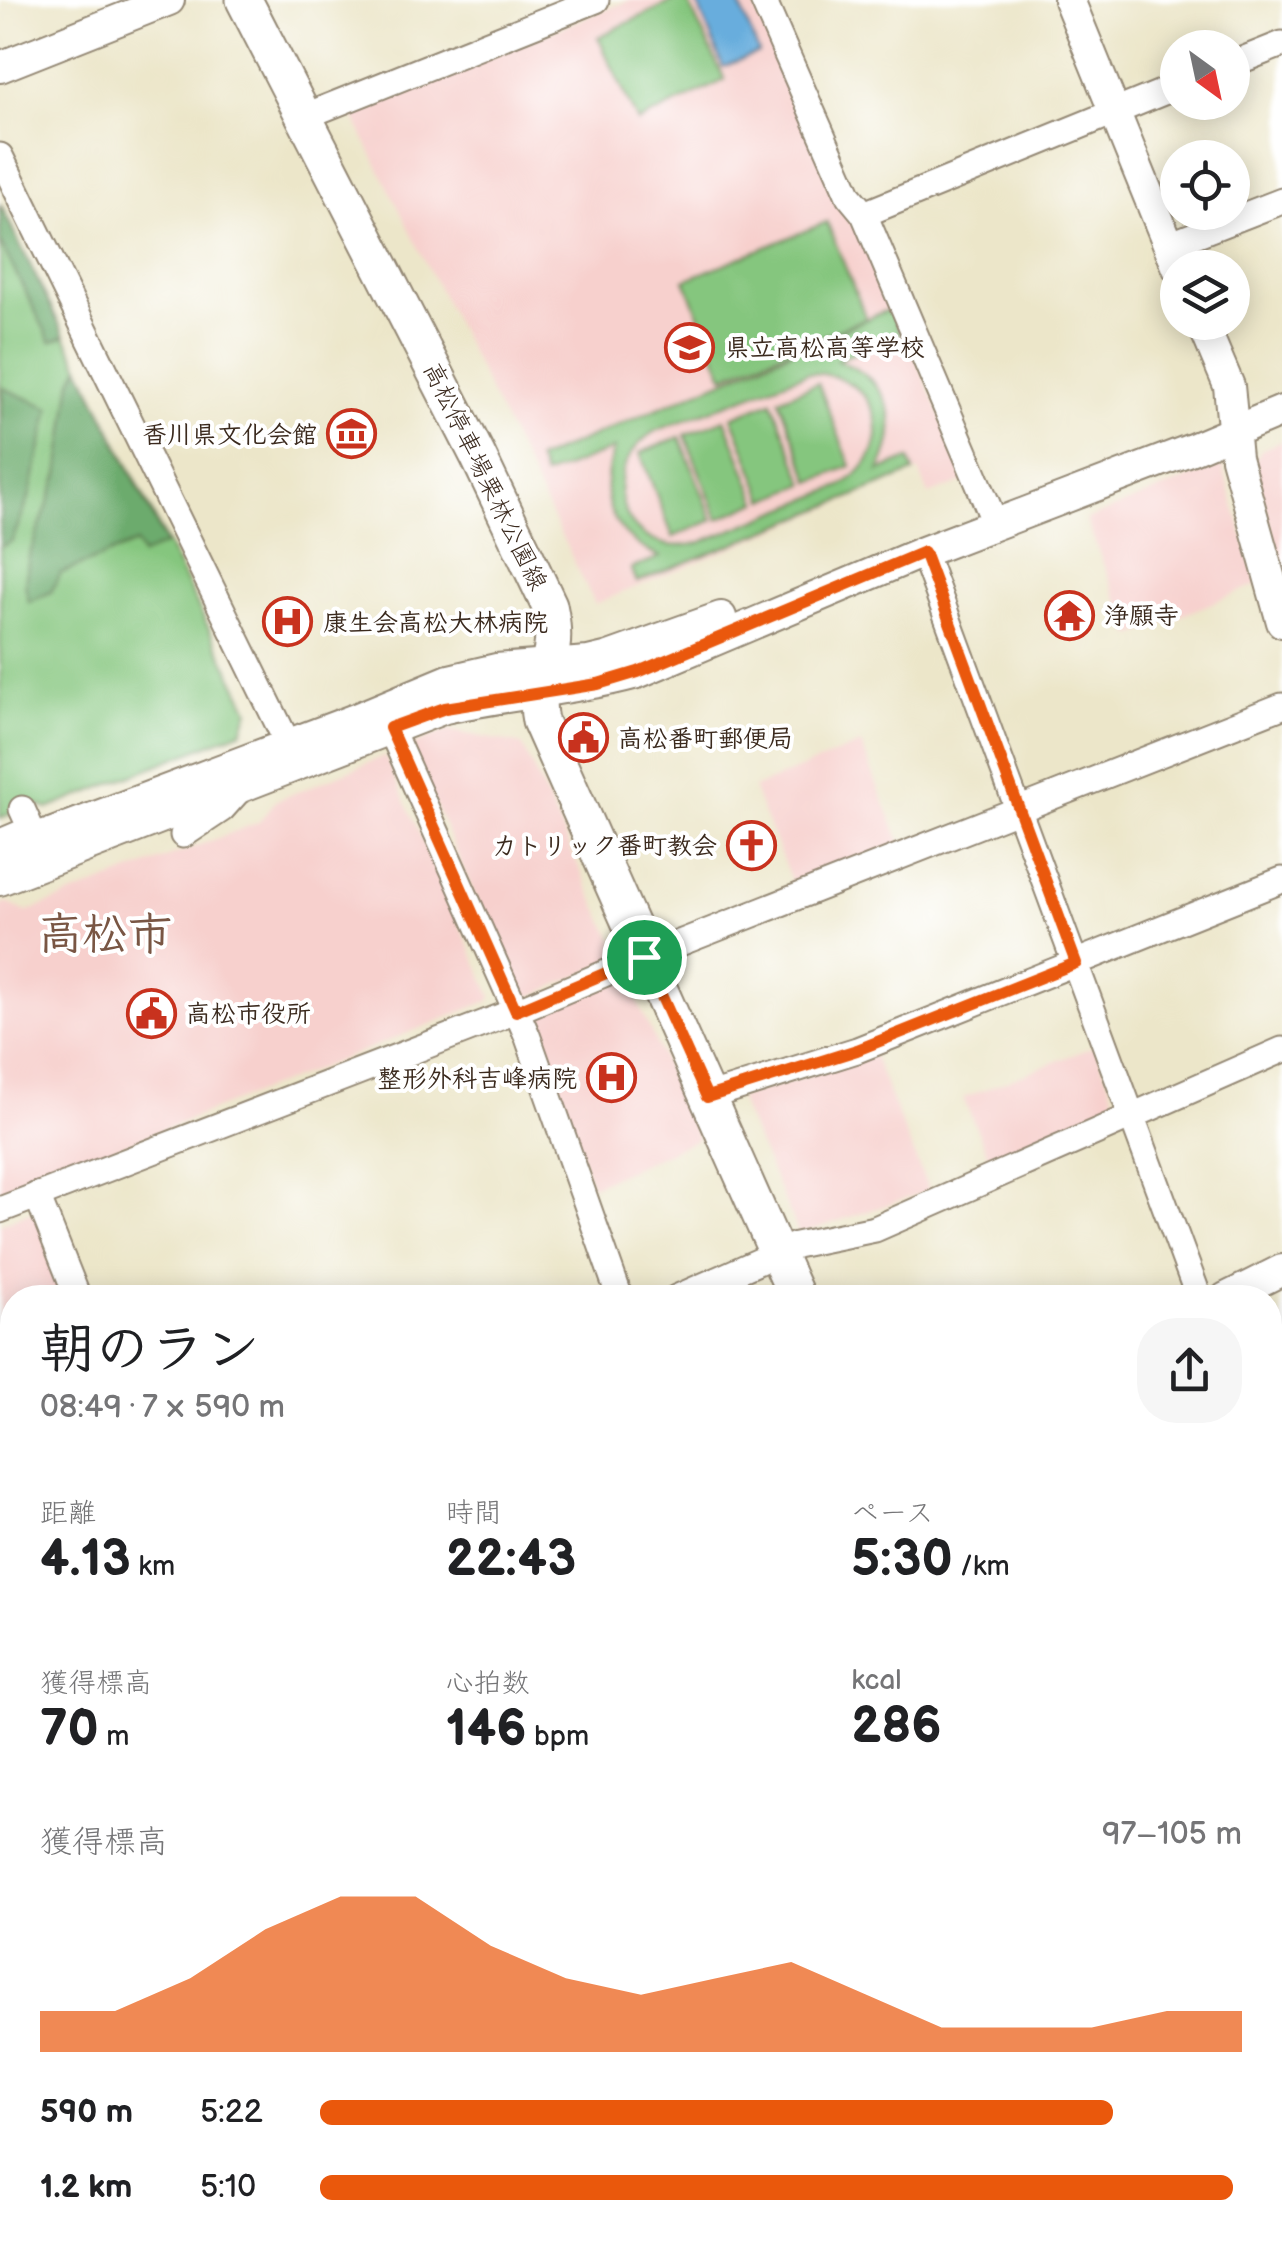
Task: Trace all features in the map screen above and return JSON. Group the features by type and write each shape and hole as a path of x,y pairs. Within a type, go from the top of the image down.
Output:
{"main road":[{"name":"高松停車場栗林公園線","path":"244,0 543,590 552,620 552,648 542,680 540,721 790,1285"}],"street":[{"path":"0,67 169,0"},
{"path":"303,117 596,0"},
{"path":"763,0 849,196 864,214 990,510"},
{"path":"1069,0 1172,250"},
{"path":"1250,57 1282,44"},
{"path":"864,214 1160,93"},
{"path":"0,156 116,417 288,744"},
{"path":"1186,250 1282,201"},
{"path":"1210,340 1229,386 1240,474 1282,622"},
{"path":"0,853 448,680 496,669 542,680 598,684 638,672 1232,421 1282,390"},
{"path":"0,880 390,728 658,641 990,510 1232,421 1282,411"},
{"path":"924,552 1194,1285"},
{"path":"0,1210 516,1011 1282,706"},
{"path":"390,728 528,1035 615,1285"},
{"path":"183,835 222,809 244,785"},
{"path":"0,842 30,829 22,809"},
{"path":"707,1097 857,1050 1282,880"},
{"path":"704,1285 796,1245 876,1229 1282,1050"},
{"path":"37,1195 73,1285"},
{"path":"1252,1285 1282,1270"}],"shaded area":[{"name":"県立高松高等学校","path":"630,0 752,0 850,223 857,221 968,480 929,495 919,471 595,604 351,112"},
{"path":"1282,441 1282,566 1253,465 1261,450"},
{"path":"1222,465 1258,584 1132,636 1086,520"},
{"path":"447,730 522,745 621,957 521,1001 410,747"},
{"path":"861,744 902,847 795,890 753,788"},
{"path":"385,756 492,997 489,1001 0,1194 0,906 7,903 27,912 259,822 275,801"},
{"name":"整形外科吉峰病院","path":"627,977 698,1139 592,1186 530,1016"},
{"path":"1095,1046 1117,1104 1113,1114 993,1166 963,1098"},
{"path":"873,1055 929,1191 799,1234 738,1098"},
{"path":"30,1212 38,1217 66,1285 0,1285 0,1224"}],"green space":[{"path":"675,0 687,0 725,80 638,122 598,37"},
{"path":"0,204 249,710 242,731 48,809 36,804 0,818"},
{"path":"0,204 65,336 51,342 0,242"},
{"path":"827,222 866,318 724,376 685,280"},
{"path":"890,309 901,334 837,360 869,379 887,405 891,436 879,471 909,459 914,472 637,582 631,569 660,557 629,538 612,514 607,484 614,449 544,476 537,460","holes":["807,373 832,376 852,385 866,398 875,415 877,433 861,470 841,486 699,543 673,545 652,540 636,527 625,510 621,490 624,469 635,449 655,431"]},
{"path":"80,367 166,544 142,555 136,543 61,573 51,592 29,602 25,584 29,556 59,474 72,380"},
{"path":"818,383 851,466 811,482 779,399"},
{"path":"3,388 50,408 29,498 12,541 0,547 0,434"},
{"path":"772,401 805,484 765,500 732,417"},
{"path":"725,419 758,502 718,519 685,435"},
{"path":"680,437 713,520 673,537 640,453"}],"water":[{"path":"696,0 738,0 759,53 723,67"}],"place":[{"name":"県立高松高等学校","path":"690,347"},
{"name":"香川県文化会館","path":"352,434"},
{"name":"浄願寺","path":"1069,615"},
{"name":"康生会高松大林病院","path":"288,622"},
{"name":"高松番町郵便局","path":"583,738"},
{"name":"カトリック番町教会","path":"752,845"},
{"name":"高松市役所","path":"151,1013"},
{"name":"整形外科吉峰病院","path":"612,1078"}],"district":[{"name":"高松市","path":"105,933"}],"route":[{"path":"924,552 1076,963 857,1050 707,1097 644,957 516,1011 390,728 480,700 598,684 638,672 924,552"}]}
